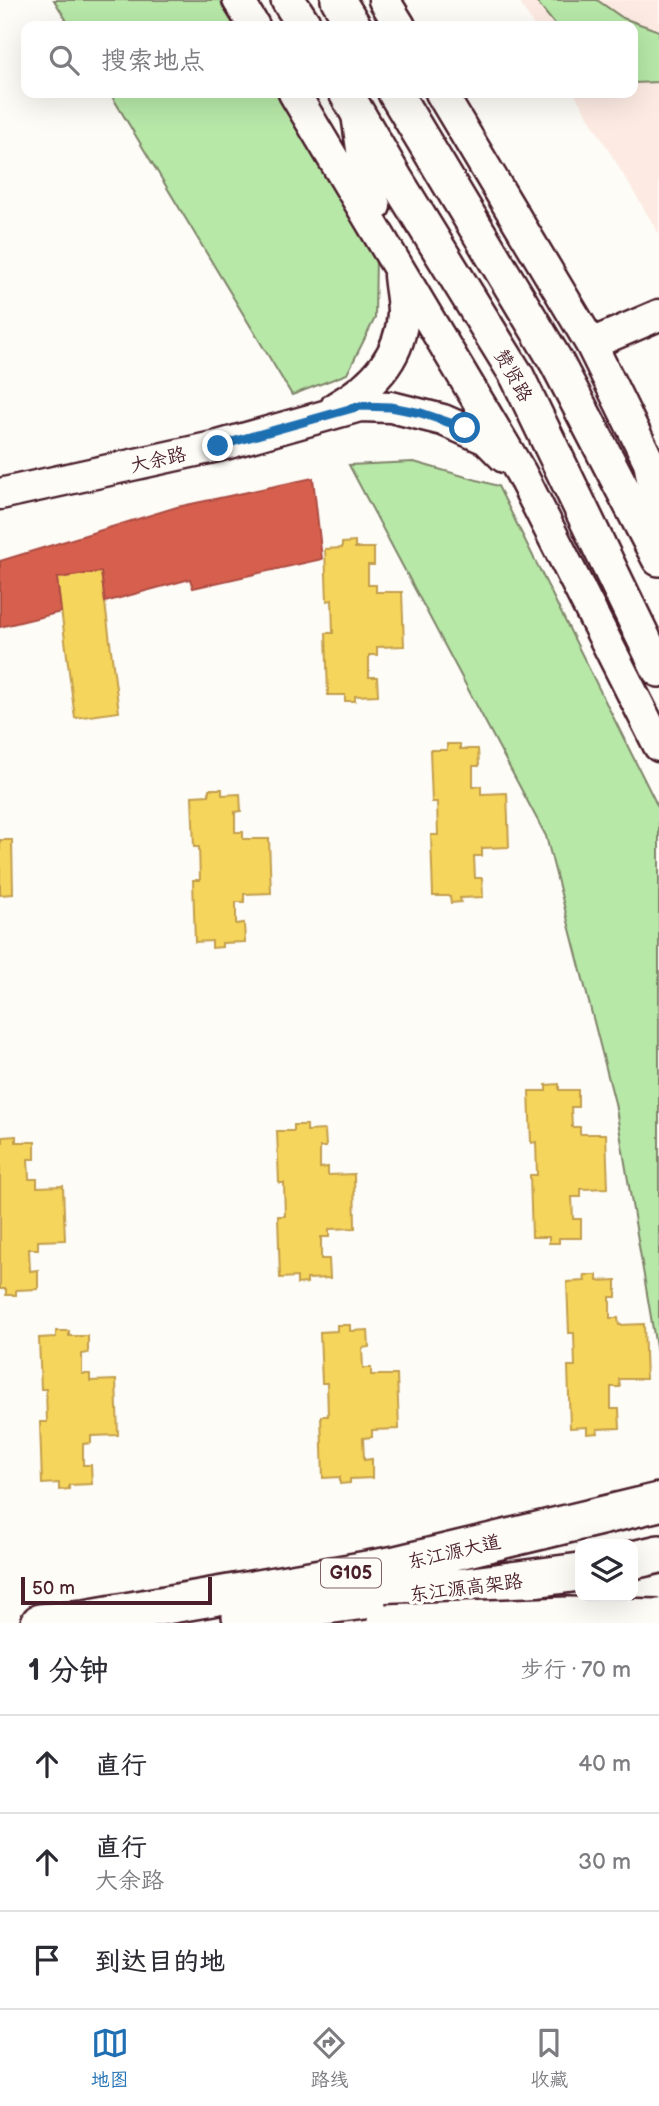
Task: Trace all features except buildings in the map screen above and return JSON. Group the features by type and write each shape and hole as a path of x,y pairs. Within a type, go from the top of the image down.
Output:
{"highway":[{"name":"东江源大道","path":"40,1623 85,1619 396,1565 659,1502"},
{"path":"638,1559 659,1554"},
{"name":"东江源高架路","path":"186,1623 575,1573"},
{"path":"542,1623 659,1602"},
{"path":"386,1623 568,1616 659,1618"}],"main road":[{"path":"288,0 302,21"},
{"path":"338,0 351,21"},
{"name":"赞贤路","path":"351,101 517,376 659,670"},
{"path":"403,105 557,363 659,559"}],"street":[{"path":"238,0 251,21"},
{"path":"384,0 397,21"},
{"path":"297,98 522,473 659,746"},
{"path":"444,98 591,344 653,470 659,517"},
{"path":"314,419 362,392 375,380 395,350 403,315 393,256 366,178 351,101"},
{"path":"403,105 495,185"},
{"path":"591,344 659,315"},
{"path":"314,419 360,406 391,407 454,424 486,439 603,554"},
{"name":"大余路","path":"0,494 218,446 314,419"}],"shaded area":[{"path":"518,0 659,0 659,234 577,98 638,98 638,21 531,21"}],"green space":[{"path":"54,0 222,0 235,21 67,21"},
{"path":"535,0 597,0 631,21 552,21"},
{"path":"638,23 659,31 659,82 638,83"},
{"path":"113,98 281,98 376,256 375,318 347,374 292,395"},
{"path":"414,462 498,486 659,809 659,1365 615,1103 546,836 349,465"}],"route":[{"path":"218,446 360,406 391,407 421,413 465,428"}]}
